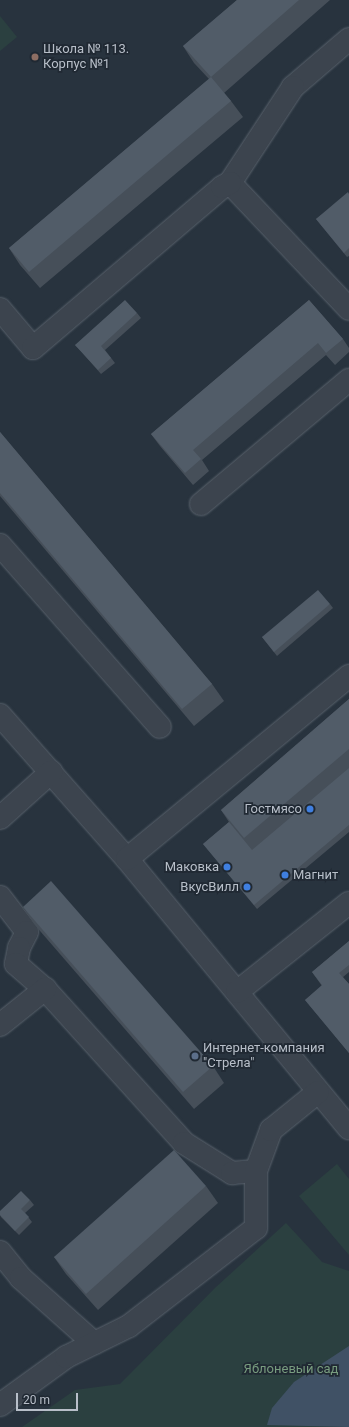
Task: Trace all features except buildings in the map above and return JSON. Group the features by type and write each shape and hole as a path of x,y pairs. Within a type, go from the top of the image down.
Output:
{"street":[{"path":"0,309 33,348 222,187 230,183 293,87 349,39"},
{"path":"230,183 349,309"},
{"path":"201,504 349,380"},
{"path":"0,545 160,727"},
{"path":"127,859 349,676"},
{"path":"0,715 127,859 318,1092 345,1116"},
{"path":"0,818 51,772"},
{"path":"0,897 27,932 19,948 16,964 45,988 184,1143 232,1173 256,1171"},
{"path":"237,992 349,903"},
{"path":"0,1025 45,988"},
{"path":"0,1405 66,1357 129,1326 256,1228 256,1171 271,1130 318,1092"},
{"path":"0,1252 21,1278 94,1343"}],"green space":[{"path":"0,16 17,37 0,51"},
{"path":"337,1164 349,1179 349,1255 299,1196"},
{"name":"Яблоневый сад","path":"286,1223 322,1262 349,1271 349,1427 22,1427 75,1390 120,1384 215,1288"}],"water":[{"path":"349,1346 349,1427 267,1425 272,1408 294,1382"}],"place":[{"name":"Школа № 113. Корпус №1","path":"35,57"},
{"name":"Гостмясо","path":"310,809"},
{"name":"Маковка","path":"227,867"},
{"name":"Магнит","path":"285,875"},
{"name":"ВкусВилл","path":"247,887"},
{"name":"Интернет-компания \"Стрела\"","path":"195,1056"}]}
